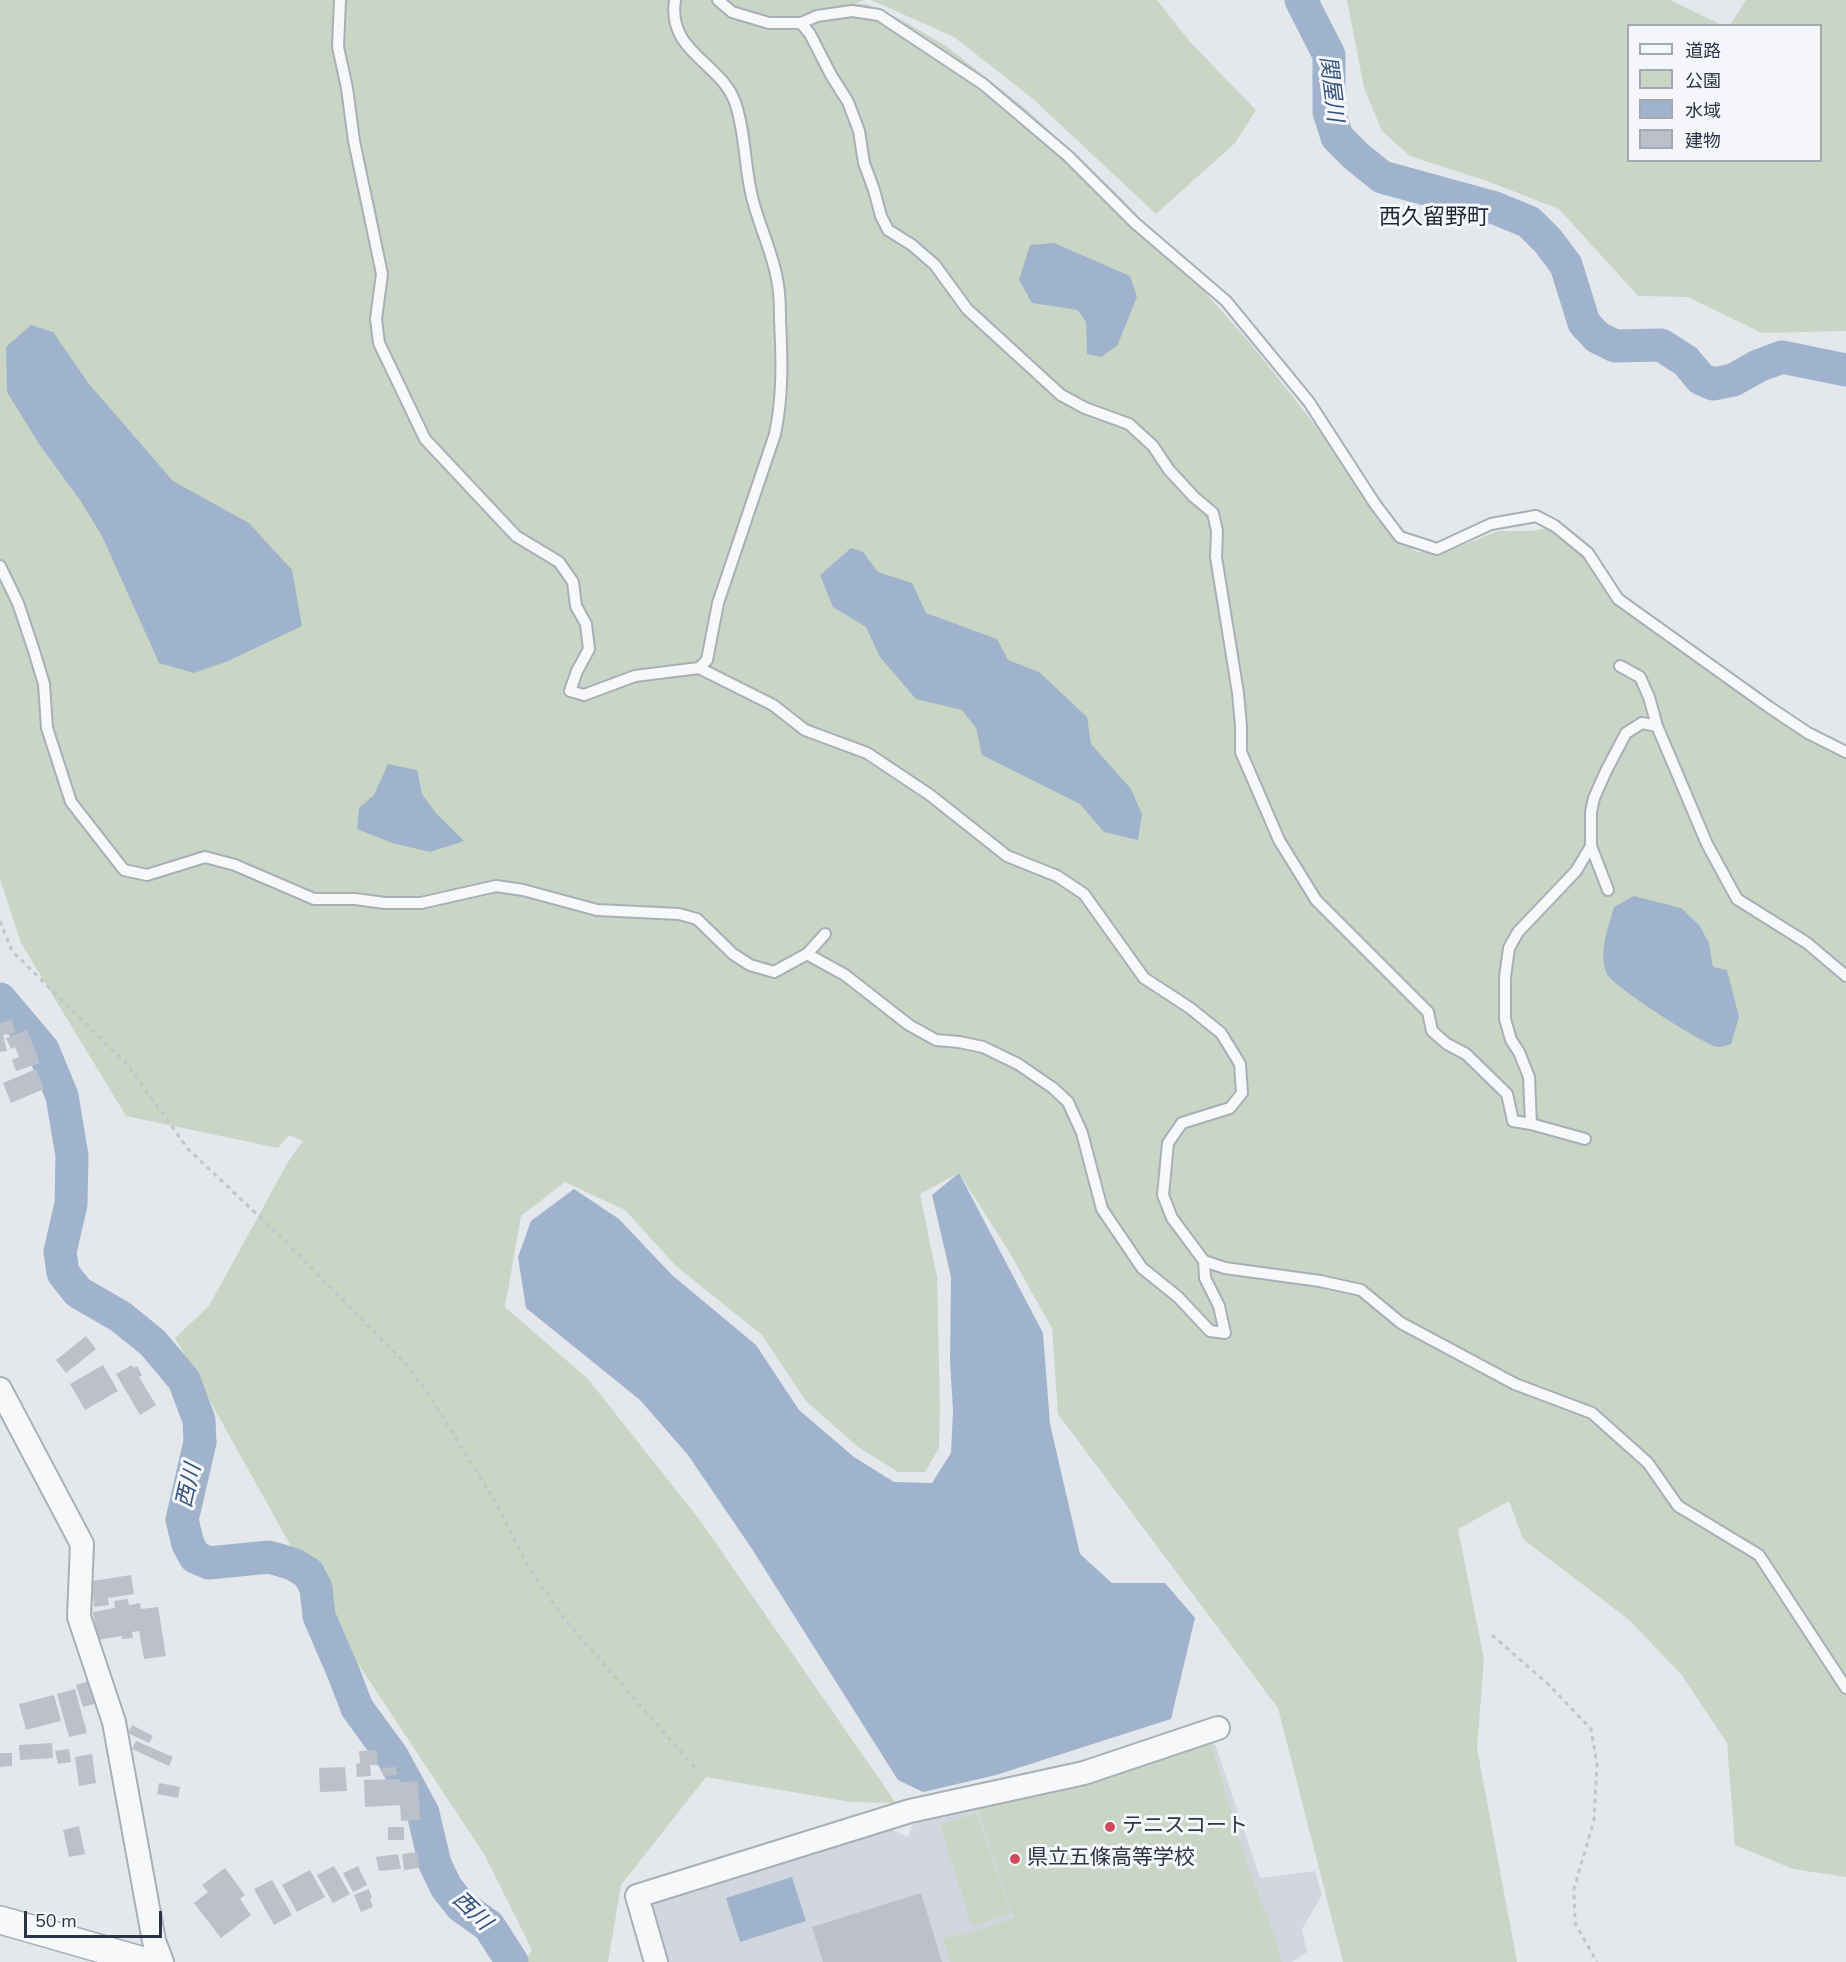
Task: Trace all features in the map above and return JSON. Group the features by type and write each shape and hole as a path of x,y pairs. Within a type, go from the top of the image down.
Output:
{"street":[{"path":"0,1389 82,1544 79,1617 114,1722 154,1941 162,1962"},
{"path":"656,1962 637,1896 910,1811 1084,1773 1218,1728"},
{"path":"0,1920 147,1962"}],"lane":[{"path":"340,0 338,47 347,88 356,151 382,274 376,319 379,343 425,439 516,536 558,562 573,582 576,606 586,624 589,649 570,691 584,695 634,676 699,668 772,705 805,730 867,753 930,795 1007,856 1057,876 1084,894 1144,978 1190,1008 1221,1033 1240,1064 1242,1093 1230,1108 1182,1123 1168,1143 1163,1195 1172,1218 1204,1261 1205,1278 1219,1306 1225,1333 1210,1331 1178,1297 1142,1268 1102,1209 1082,1133 1068,1102 1053,1088 1018,1064 983,1047 936,1040 909,1025 844,975 807,954"},
{"path":"675,0 678,32 688,48 726,84 741,121 753,200 778,280 783,366 775,434 718,603 707,660 699,668"},
{"path":"718,0 732,12 769,23 801,24 817,16 852,11 879,15 983,84 1068,156 1135,223 1226,301 1309,402 1375,504 1400,537 1437,549 1491,524 1536,516 1555,526 1588,553 1618,599 1769,707 1809,733 1846,752"},
{"path":"801,24 810,34 848,102 859,131 864,163 881,216 888,230 912,245 934,265 968,309 1061,395 1085,408 1129,424 1153,446 1169,470 1213,513 1217,531 1216,557 1233,654 1241,726 1241,752 1279,840 1316,900 1428,1012 1432,1031 1448,1044 1466,1054 1507,1094 1513,1121 1585,1139"},
{"path":"0,566 18,603 44,684 47,728 71,802 124,870 147,875 205,857 235,865 314,899 421,903 496,886 597,910 680,914 696,919 733,954 750,965 774,972 807,954 825,934"},
{"path":"1620,666 1640,677 1649,697 1657,726 1707,844 1737,899 1807,943 1846,976"},
{"path":"1608,891 1591,846 1591,812 1594,798 1626,733 1642,723 1657,726"},
{"path":"1531,1124 1529,1077 1519,1052 1511,1040 1505,1019 1505,977 1509,948 1518,932 1576,871 1591,846"},
{"path":"1204,1261 1225,1268 1320,1281 1360,1290 1401,1323 1515,1384 1592,1413 1648,1463 1678,1506 1758,1555 1846,1688"}],"path":[{"path":"0,921 12,951 127,1064 188,1149 285,1241 403,1361 428,1393 494,1500 530,1570 566,1621 697,1770"},
{"path":"1492,1635 1549,1685 1591,1729 1597,1764 1594,1820 1574,1889 1575,1923 1597,1962"}],"shaded area":[{"name":"県立五條高等学校","path":"1212,1735 1260,1878 1315,1871 1322,1895 1302,1929 1307,1952 1292,1962 660,1962 646,1911 651,1899 858,1833 890,1829 908,1837 914,1821"}],"green space":[{"path":"0,0 865,0 855,4 866,4 902,20 946,46 1026,109 1121,198 1250,343 1335,450 1393,533 1417,552 1442,554 1498,531 1531,531 1548,528 1583,555 1622,610 1739,690 1846,748 1846,1877 1793,1869 1735,1845 1727,1743 1681,1674 1628,1619 1523,1539 1509,1501 1458,1529 1484,1659 1477,1748 1517,1962 1343,1962 1278,1708 1058,1414 1052,1328 1008,1250 959,1173 920,1194 937,1277 940,1408 939,1448 925,1472 898,1472 858,1447 806,1401 762,1335 676,1266 625,1210 565,1182 521,1216 505,1307 588,1379 699,1519 896,1803 850,1802 706,1777 621,1885 608,1962 524,1962 532,1950 484,1854 347,1647 175,1338 209,1306 288,1162 303,1141 289,1135 278,1148 126,1116 21,943 0,879"},
{"path":"871,0 1157,0 1190,42 1256,110 1235,143 1156,214 1032,98 954,37"},
{"path":"1347,0 1670,0 1720,24 1627,24 1627,162 1822,162 1822,24 1731,24 1746,0 1846,0 1846,331 1762,333 1688,297 1638,296 1559,209 1490,182 1410,156 1382,131 1364,88"},
{"path":"1211,1743 1241,1846 1263,1909 1266,1910 1282,1962 951,1962 943,1939 956,1934 958,1937 1014,1918 978,1809 1082,1787"},
{"path":"977,1813 1011,1913 972,1926 940,1825"}],"water":[{"path":"1054,243 1130,276 1137,297 1117,346 1101,357 1087,354 1086,322 1078,310 1032,303 1019,280 1030,245"},
{"path":"31,325 53,332 89,384 173,481 249,523 292,570 302,626 228,661 194,673 159,663 102,536 80,500 39,444 7,392 6,347"},
{"path":"851,548 863,552 878,572 912,583 926,613 997,639 1008,660 1039,672 1087,717 1091,744 1131,789 1142,814 1138,840 1104,832 1080,804 982,755 976,728 962,710 916,699 880,657 866,627 833,607 820,575"},
{"path":"388,764 417,770 422,794 436,813 464,841 430,852 392,843 357,829 359,808 374,795"},
{"path":"1634,896 1681,908 1699,925 1709,943 1713,967 1727,970 1739,1017 1731,1044 1718,1047 1696,1037 1640,1002 1607,974 1603,958 1614,907"},
{"path":"959,1173 1043,1333 1050,1424 1080,1554 1112,1583 1165,1583 1195,1618 1171,1719 996,1775 923,1792 898,1780 752,1549 688,1455 640,1400 526,1308 518,1257 531,1221 574,1189 619,1219 672,1275 756,1345 799,1410 854,1457 894,1482 932,1483 951,1453 953,1410 950,1361 951,1277 932,1195"},
{"path":"792,1877 806,1921 740,1942 726,1898"}],"building":[{"path":"12,1020 15,1033 3,1035 7,1051 0,1052 0,1023"},
{"path":"27,1030 40,1063 16,1071 12,1060 19,1057 15,1047 11,1049 6,1038"},
{"path":"36,1069 44,1089 11,1103 3,1083"},
{"path":"86,1336 96,1349 66,1373 56,1360"},
{"path":"103,1365 118,1391 85,1410 70,1384"},
{"path":"132,1365 133,1368 137,1366 142,1375 139,1377 156,1405 140,1415 116,1374"},
{"path":"131,1575 134,1594 108,1598 109,1605 94,1607 92,1581"},
{"path":"128,1599 129,1605 140,1603 141,1609 158,1607 166,1656 144,1659 139,1631 132,1632 133,1638 122,1639 122,1636 97,1640 93,1612 115,1608 114,1601"},
{"path":"91,1680 98,1703 83,1707 76,1685"},
{"path":"75,1689 87,1733 69,1737 57,1694"},
{"path":"54,1695 61,1721 26,1730 19,1704"},
{"path":"132,1725 153,1736 149,1743 128,1733"},
{"path":"136,1741 173,1757 169,1766 132,1749"},
{"path":"52,1743 53,1758 20,1760 19,1745"},
{"path":"69,1749 71,1762 58,1764 55,1751"},
{"path":"377,1750 378,1765 370,1765 371,1776 357,1777 356,1764 360,1763 359,1751"},
{"path":"0,1753 12,1753 12,1766 0,1767"},
{"path":"92,1754 96,1783 79,1786 75,1757"},
{"path":"345,1767 347,1791 320,1792 319,1768"},
{"path":"396,1767 397,1775 383,1776 382,1768"},
{"path":"399,1779 400,1782 418,1781 420,1820 401,1821 400,1805 365,1807 364,1780"},
{"path":"159,1783 180,1787 178,1798 157,1794"},
{"path":"79,1826 85,1854 69,1857 63,1830"},
{"path":"388,1827 404,1827 404,1840 388,1840"},
{"path":"418,1852 419,1868 404,1870 402,1854"},
{"path":"398,1854 401,1869 379,1871 376,1857"},
{"path":"334,1866 350,1894 333,1903 317,1875"},
{"path":"358,1866 367,1885 353,1892 343,1873"},
{"path":"225,1868 245,1895 240,1899 251,1915 221,1938 194,1903 208,1892 202,1885"},
{"path":"310,1870 325,1897 297,1912 282,1885"},
{"path":"272,1880 292,1915 274,1925 254,1889"},
{"path":"369,1889 373,1907 361,1912 354,1895"},
{"path":"921,1893 942,1962 823,1962 812,1927"}],"waterway":[{"name":"関屋川","path":"1301,0 1329,55 1329,112 1337,137 1382,177 1495,208 1529,222 1548,241 1566,265 1584,323 1597,337 1615,346 1661,345 1686,361 1701,379 1713,384 1733,380 1758,366 1782,357 1846,370"},
{"name":"西川","path":"0,999 43,1050 62,1096 72,1156 71,1204 60,1252 63,1273 78,1292 121,1317 153,1343 184,1380 199,1420 200,1442 182,1520 188,1544 195,1557 209,1563 269,1557 293,1564 308,1573 316,1588 319,1616 357,1708 392,1756 423,1813 435,1864 446,1887 461,1906 489,1926 512,1962"}],"place":[{"name":"テニスコート","path":"1110,1827"},
{"name":"県立五條高等学校","path":"1015,1859"}],"district":[{"name":"西久留野町","path":"1434,219"}]}
